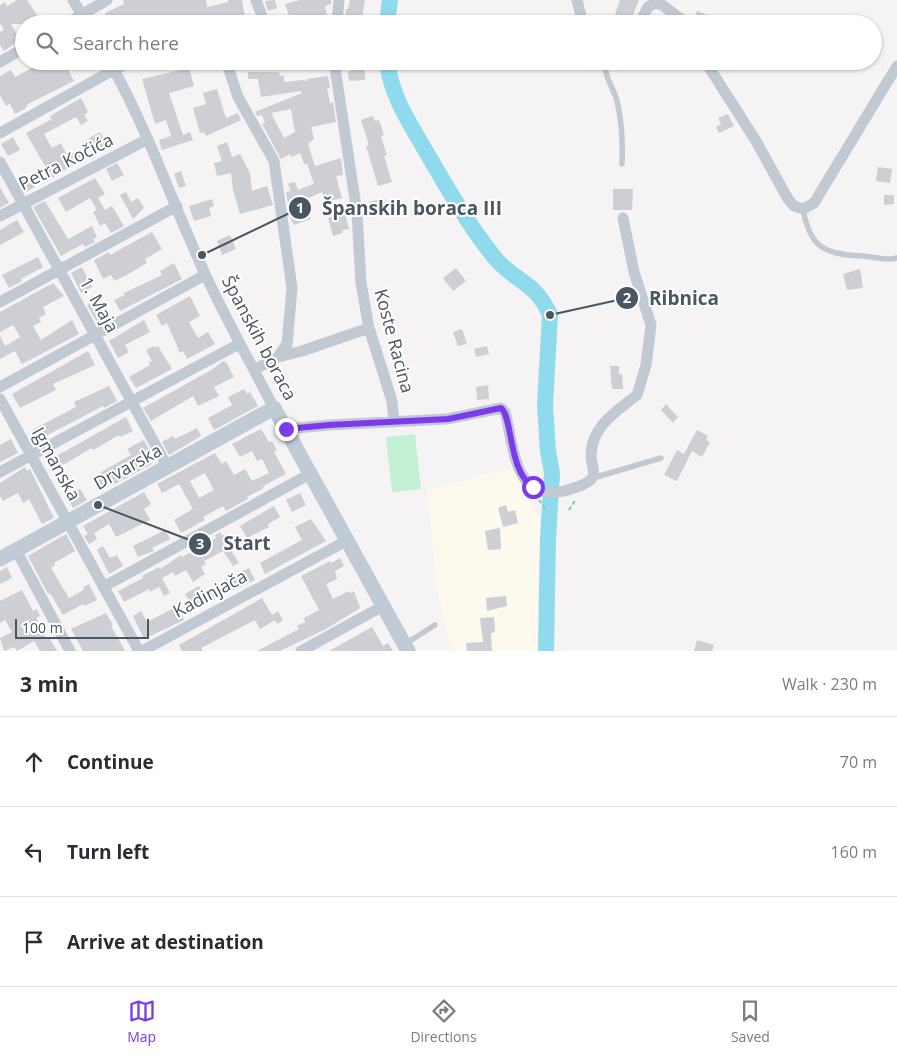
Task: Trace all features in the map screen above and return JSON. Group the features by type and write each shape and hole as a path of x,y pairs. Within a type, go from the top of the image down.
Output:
{"main road":[{"name":"Španskih boraca","path":"274,408 406,648"},
{"name":"Drvarska","path":"0,559 274,408"}],"street":[{"path":"72,0 81,15"},
{"path":"89,15 107,0"},
{"path":"256,0 262,15"},
{"path":"338,15 339,0"},
{"path":"577,0 580,15"},
{"path":"644,15 648,7 655,3 662,5 676,15"},
{"path":"0,62 15,53"},
{"path":"711,70 752,134 788,199 794,206 803,208 814,203 897,66"},
{"path":"0,133 104,70"},
{"name":"Španskih boraca","path":"113,70 148,139 205,275 239,344 274,408"},
{"path":"229,70 238,97 274,161 292,288 287,344 278,357"},
{"name":"Koste Racina","path":"335,70 357,213 361,283 369,328 392,401 394,422"},
{"name":"Petra Kočića","path":"0,216 148,139"},
{"name":"1. Maja","path":"0,162 167,466"},
{"path":"0,302 177,206"},
{"path":"286,429 448,419 501,408 505,412 510,441 526,482 533,487 548,491 564,491 593,478 591,447 596,434 614,411 637,394 649,348 651,325 634,272 623,218"},
{"path":"0,387 205,275"},
{"path":"254,370 278,357 302,351 369,328"},
{"path":"0,472 131,400 239,344"},
{"name":"Igmanska","path":"0,399 103,587 141,651"},
{"path":"103,587 310,474"},
{"name":"Kadinjača","path":"141,651 348,540"},
{"path":"16,550 70,651"},
{"path":"301,651 383,606"}],"lane":[{"path":"605,70 615,94 620,115 623,140 622,164"},
{"path":"803,208 809,234 825,250 879,260 897,258"},
{"path":"593,478 660,458"},
{"path":"406,648 435,625"}],"shaded area":[{"path":"516,467 524,494 540,517 537,651 451,651 437,590 427,490"}],"green space":[{"path":"415,434 421,489 392,492 386,437"}],"building":[{"path":"17,0 27,0 37,15 15,15 15,24 11,24 15,31 15,43 4,51 0,45 0,32 4,30 0,23 0,5 5,2 7,6"},
{"path":"123,0 206,0 207,7 228,2 228,0 242,0 244,15 106,15 105,13 124,4"},
{"path":"275,0 277,8 268,11 265,1"},
{"path":"300,0 331,0 331,4 325,6 327,15 289,15 285,4"},
{"path":"350,0 365,0 362,15 346,15 346,9 348,9"},
{"path":"620,0 639,0 633,15 615,14"},
{"path":"697,11 708,15 696,15"},
{"path":"11,70 15,77 28,70 68,70 74,81 28,104 25,109 15,114 10,104 6,106 0,95 0,76"},
{"path":"180,70 190,70 194,86 169,93 183,135 190,132 193,140 162,150 159,140 171,136 166,120 155,124 142,79"},
{"path":"364,70 365,80 349,81 348,72"},
{"path":"248,72 279,72 280,76 283,75 285,82 303,80 307,82 306,79 328,76 330,88 327,88 330,103 333,102 336,122 311,127 314,139 308,144 315,166 341,158 343,175 336,176 342,198 325,202 322,192 304,200 311,219 294,225 290,217 286,192 291,191 288,184 295,182 298,190 314,184 307,164 304,164 300,153 292,157 290,154 281,159 262,124 265,123 262,115 257,116 255,112 302,93 301,91 261,97 258,79 248,79","holes":["291,109 295,132 284,138 271,113"]},
{"path":"217,89 226,118 238,113 241,120 206,136 204,132 200,133 193,108 206,104 203,93"},
{"path":"81,98 88,112 84,115 88,121 81,125 76,117 44,134 52,148 61,143 67,156 78,150 84,159 52,178 26,133 52,119 50,116"},
{"path":"728,114 734,126 719,133 716,127 721,124 718,118"},
{"path":"373,116 375,121 379,120 384,135 381,136 387,155 384,156 392,182 378,186 366,146 369,145 361,120"},
{"path":"100,132 108,146 97,153 89,138"},
{"path":"13,137 20,150 8,156 1,144"},
{"path":"227,142 232,157 240,154 250,173 252,191 267,186 273,205 240,214 233,190 231,173 217,176 214,163 222,161 217,146"},
{"path":"117,163 124,175 112,181 106,169"},
{"path":"878,167 892,169 890,183 876,181"},
{"path":"181,171 186,186 179,188 174,174"},
{"path":"29,176 35,187 26,192 19,181"},
{"path":"95,178 105,194 98,198 105,210 112,206 124,226 111,233 105,223 100,226 93,212 97,210 90,198 66,212 58,198"},
{"path":"0,187 9,203 0,208"},
{"path":"613,189 633,189 632,210 613,210"},
{"path":"126,192 131,202 138,198 144,208 133,219 120,195"},
{"path":"884,195 894,195 894,204 884,205"},
{"path":"384,198 388,211 373,216 369,202"},
{"path":"212,199 214,206 209,208 211,216 194,221 189,206"},
{"path":"45,201 68,239 92,226 97,237 93,239 95,242 85,247 83,244 61,256 33,207"},
{"path":"345,214 349,229 342,230 343,233 333,236 328,218"},
{"path":"17,220 24,232 0,245 0,230"},
{"path":"152,232 162,249 145,259 147,263 125,276 114,281 111,275 103,279 94,260 109,252 110,255"},
{"path":"230,235 236,249 222,255 217,241"},
{"path":"38,257 43,267 9,288 2,275"},
{"path":"174,263 182,279 120,311 114,300 125,295 124,293 162,275 160,271"},
{"path":"82,267 92,287 81,293 71,273"},
{"path":"456,268 466,281 453,291 443,278"},
{"path":"860,269 863,288 847,290 843,274"},
{"path":"53,283 64,296 43,307 46,314 39,318 41,322 33,326 41,340 72,320 79,334 22,364 15,351 0,359 0,336 5,346 20,337 13,325 0,332 0,312"},
{"path":"190,296 200,316 189,322 198,338 208,332 215,344 187,359 183,351 180,353 167,323 162,326 156,315"},
{"path":"99,299 108,317 97,323 87,305"},
{"path":"144,320 150,332 125,345 129,352 118,358 109,341"},
{"path":"462,329 467,344 458,346 453,332"},
{"path":"154,346 155,348 158,346 172,369 136,388 129,377 150,365 149,362 152,361 146,350"},
{"path":"487,346 489,354 476,357 474,349"},
{"path":"88,351 95,365 53,384 56,390 20,408 12,394"},
{"path":"223,361 226,362 234,377 214,387 219,396 198,406 193,396 151,421 143,408 213,369"},
{"path":"610,366 619,366 619,374 622,374 623,389 612,389"},
{"path":"488,385 489,399 477,400 476,387"},
{"path":"109,386 117,401 104,408 103,406 38,440 32,430 76,407 74,402"},
{"path":"244,389 247,394 250,392 258,406 214,430 208,418 232,405 228,397"},
{"path":"666,404 678,417 673,423 661,410"},
{"path":"126,417 133,431 120,437 119,435 93,450 92,448 54,470 50,463 54,461 53,458"},
{"path":"197,428 201,436 169,455 162,442 173,436 175,439"},
{"path":"261,429 269,442 272,441 277,450 274,452 286,474 263,486 264,488 247,497 248,499 226,511 223,506 203,517 205,520 181,533 174,520 193,509 179,484 162,493 157,484 215,453 222,464 226,461 234,475 245,469 252,481 269,473 262,459 257,461 252,451 240,457 232,444","holes":["205,473 214,490 199,498 190,481"]},
{"path":"697,430 708,436 706,440 710,442 702,457 692,451 677,481 664,475 677,450 684,454"},
{"path":"11,439 18,453 0,462 0,445"},
{"path":"144,440 150,452 146,454 152,464 113,485 111,482 98,490 91,478 131,455 127,449"},
{"path":"25,467 27,471 30,469 54,518 42,524 29,499 23,503 18,493 3,501 0,496 0,483"},
{"path":"80,489 87,500 73,508 66,496"},
{"path":"144,492 151,504 144,509 150,520 116,537 109,524 94,533 97,539 89,544 84,536 88,534 83,526"},
{"path":"300,493 306,505 292,512 286,500"},
{"path":"506,505 508,512 515,510 518,523 503,527 498,508"},
{"path":"274,506 280,517 268,524 269,527 247,538 240,526"},
{"path":"311,519 326,541 265,574 260,563 302,540 295,527"},
{"path":"500,528 501,549 488,550 485,531"},
{"path":"165,530 170,539 152,548 154,551 138,557 133,546"},
{"path":"220,532 222,535 229,534 235,544 229,547 239,563 233,566 223,551 204,561 206,564 201,567 205,574 193,582 186,570 175,576 173,572 162,578 170,593 164,596 159,587 150,592 149,589 124,602 118,591 143,578 142,576 159,567 160,569 181,555 182,557 216,538 215,535"},
{"path":"66,534 75,551 54,563 55,565 51,568 69,598 84,590 83,587 89,584 97,600 84,606 83,604 63,615 50,593 48,594 28,556"},
{"path":"103,546 110,558 117,555 123,566 109,574 97,550"},
{"path":"340,558 344,566 335,571 337,579 326,584 333,599 349,591 350,593 354,591 360,608 326,629 280,651 257,651 299,629 297,626 305,622 304,618 319,610 301,576"},
{"path":"7,567 12,578 0,584 0,571"},
{"path":"249,568 255,580 194,609 185,594 199,586 202,592"},
{"path":"22,590 33,611 37,609 40,616 36,618 46,638 49,637 57,651 40,651 34,641 17,651 14,647 4,651 0,638 12,632 5,620 0,623 0,601"},
{"path":"506,596 507,606 487,611 486,598"},
{"path":"262,598 272,615 278,611 283,620 277,624 275,620 260,629 255,620 201,648 203,651 182,651 179,645"},
{"path":"178,606 184,620 144,639 133,616 141,611 147,622"},
{"path":"106,613 125,651 83,651 71,629"},
{"path":"494,617 495,631 491,634 492,651 467,651 466,643 483,642 480,618"},
{"path":"372,627 383,646 388,643 393,651 329,651"},
{"path":"697,640 714,645 712,651 694,651"}],"waterway":[{"path":"388,15 390,0"},
{"path":"388,70 397,99 460,208 495,258 538,295 550,315 545,405 548,451 552,473 548,539 546,651"}],"place":[{"name":"Španskih boraca III","path":"202,255"},
{"name":"Ribnica","path":"550,315"},
{"name":"Start","path":"98,505"}],"route":[{"path":"286,429 448,419 496,407 501,408 507,416 510,441 516,459 526,482 533,487"}]}
